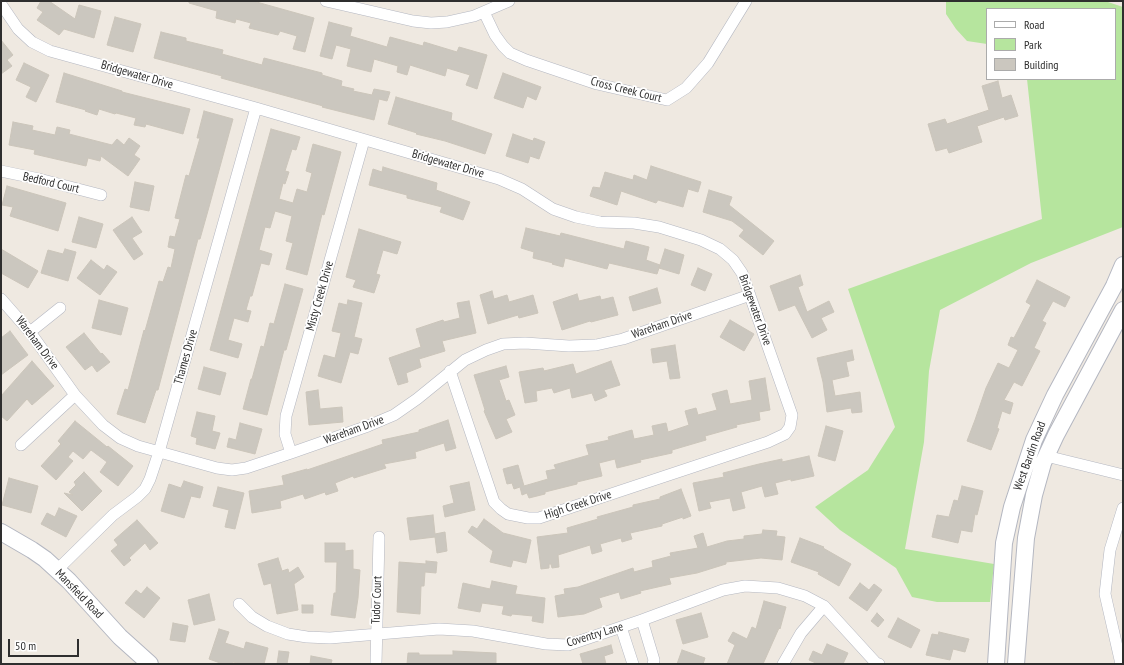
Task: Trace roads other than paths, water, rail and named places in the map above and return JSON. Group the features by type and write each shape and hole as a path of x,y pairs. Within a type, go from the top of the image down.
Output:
{"main road":[{"name":"West Bardin Road","path":"996,664 1004,543 1012,507 1034,440 1055,395 1114,286 1123,265"},
{"name":"West Bardin Road","path":"1016,664 1026,538 1034,495 1043,463 1123,310"},
{"name":"Mansfield Road","path":"1,532 32,550 57,570 69,581 120,637 150,664"}],"street":[{"path":"326,1 413,21 425,22 447,22 474,16 509,1"},
{"name":"Cross Creek Court","path":"484,12 495,36 510,53 526,60 597,84 667,100 686,88 708,63 746,1"},
{"name":"Bridgewater Drive","path":"1,4 18,29 32,42 50,51 256,108 499,179 522,189 553,209 576,217 600,222 634,223 659,227 701,240 720,249 733,260 742,273 792,415 790,427"},
{"name":"Thames Drive","path":"57,570 113,515 145,489 159,452 256,108"},
{"name":"Misty Creek Drive","path":"291,453 285,434 286,416 364,140"},
{"name":"Bedford Court","path":"1,171 101,195"},
{"name":"Wareham Drive","path":"1,298 30,332 75,395 103,425 120,438 138,446 159,452 217,468 232,470 246,468 291,453 368,426 394,415 417,399 465,360 503,344 525,343 570,346 596,345 623,339 750,295"},
{"path":"30,332 60,308"},
{"name":"High Creek Drive","path":"450,372 494,502 508,514 528,518 539,518 768,442 785,434 790,427"},
{"path":"21,445 75,395"},
{"path":"1046,456 1123,475"},
{"path":"1121,664 1105,594 1110,550 1123,508"},
{"name":"Tudor Court","path":"376,664 379,537"},
{"name":"Coventry Lane","path":"239,604 252,617 267,626 288,634 307,637 330,638 439,629 494,634 546,644 568,645 723,590 745,586 778,588 805,596 824,606 876,663 879,664"},
{"path":"783,664 801,633 824,606"},
{"path":"642,620 654,660 653,664"},
{"path":"622,627 633,664"}]}
